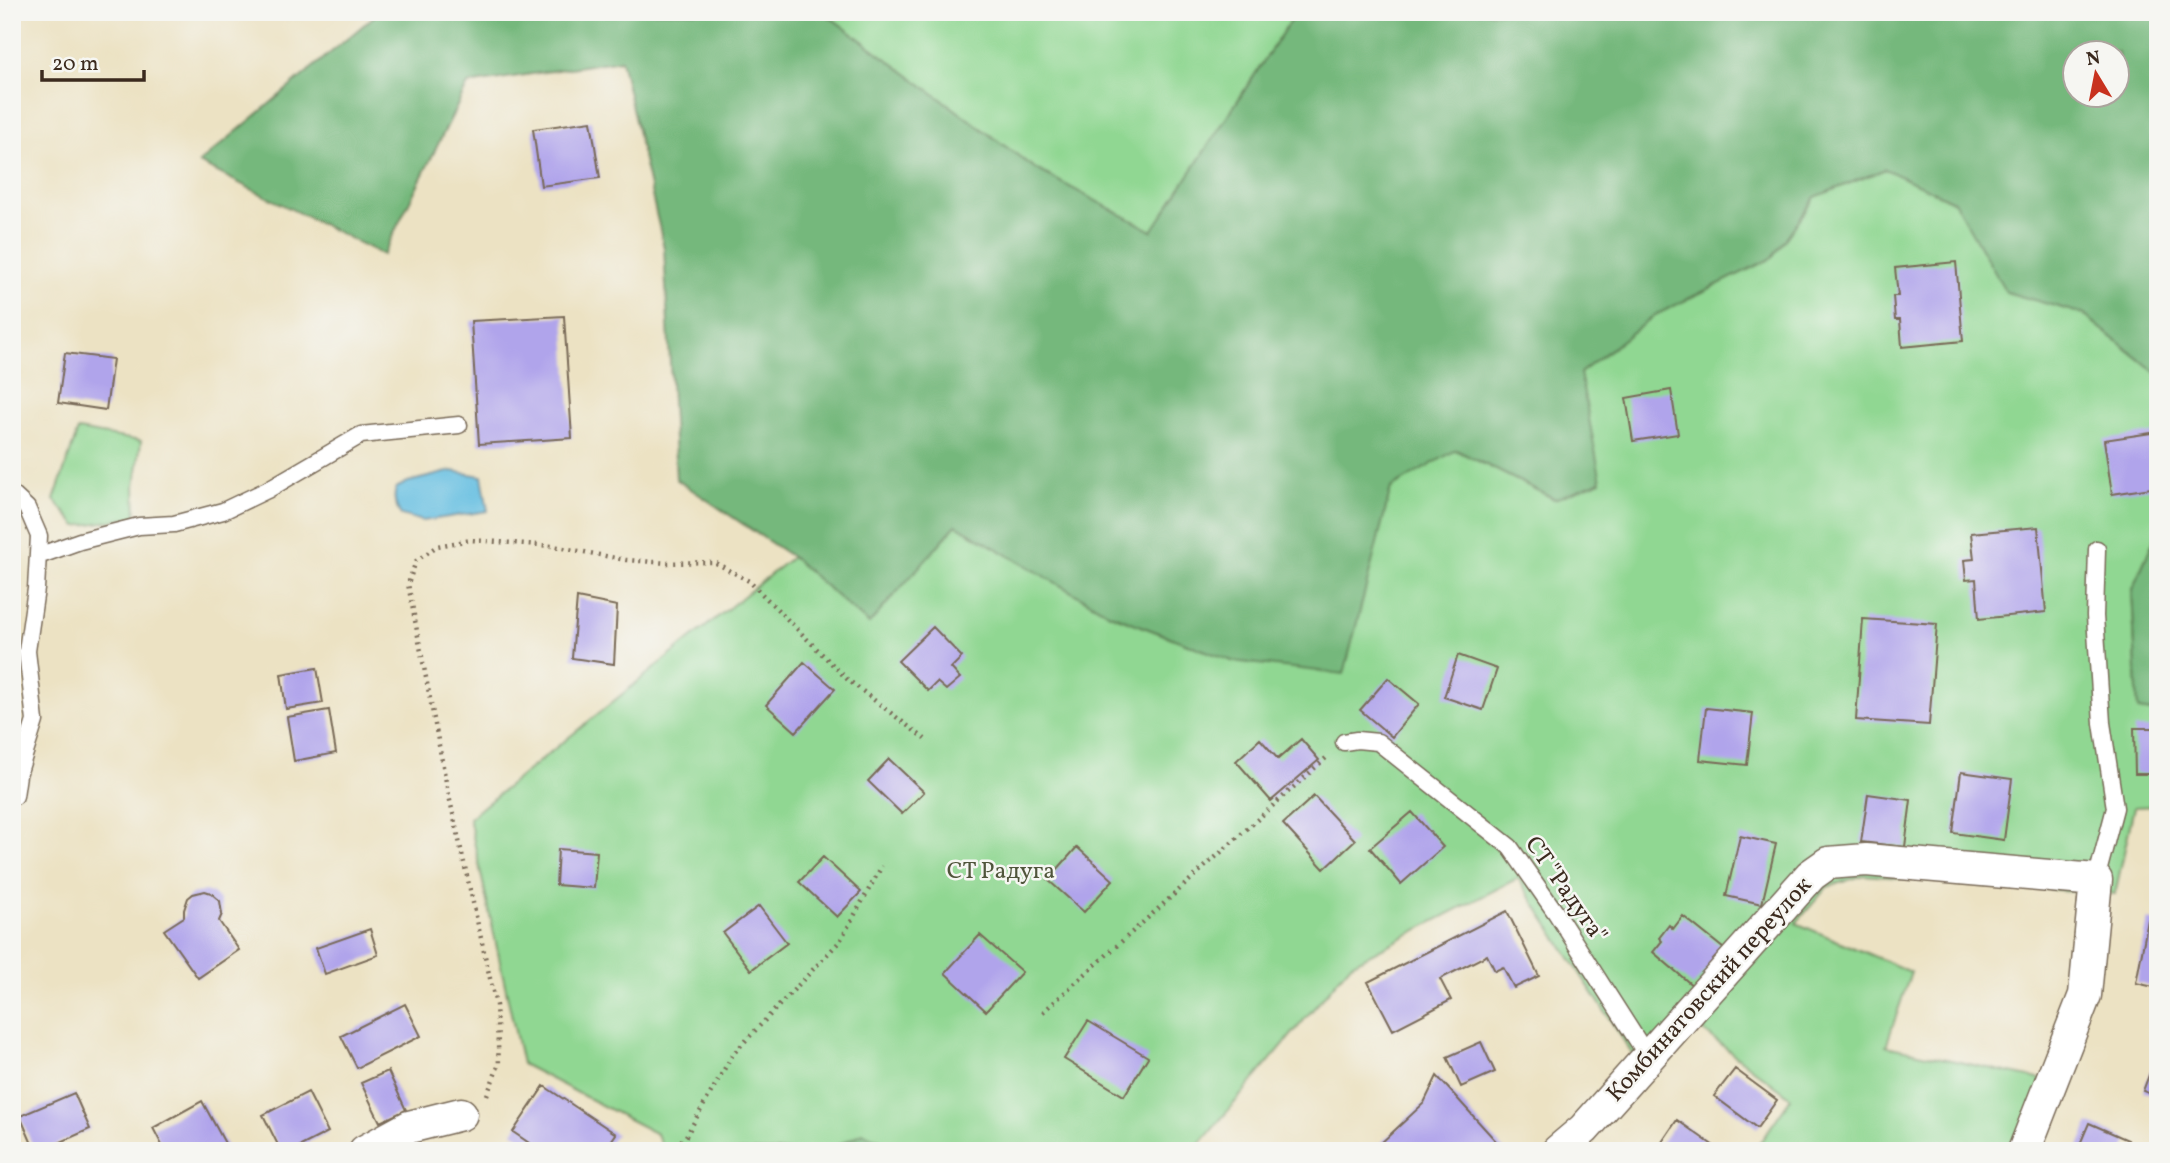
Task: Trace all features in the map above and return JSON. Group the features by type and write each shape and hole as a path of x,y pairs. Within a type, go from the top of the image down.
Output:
{"street":[{"name":"Комбинатовский переулок","path":"1559,1151 1584,1129 1811,875 1828,863 1866,860 2096,880"},
{"path":"2024,1151 2085,995 2096,880"},
{"path":"365,1151 409,1127 461,1114"}],"lane":[{"path":"38,556 139,526 174,524 223,511 267,490 360,435 459,425"},
{"path":"12,495 27,508 39,536 36,589 27,651 35,721 18,775 15,796"},
{"path":"2096,880 2115,807 2100,696 2095,616 2097,549"},
{"name":"СТ \"Радуга\"","path":"1344,742 1378,742 1510,847 1556,913 1648,1057"}],"path":[{"path":"461,1114 488,1095 499,1064 496,1005 447,786 408,584 416,561 437,546 471,540 553,546 625,560 714,562 749,581 848,680 925,739"},
{"path":"1043,1012 1344,742"},
{"path":"671,1151 686,1136 733,1054 840,941 882,866"}],"green space":[{"path":"379,12 823,12 1036,169 1152,231 1296,12 2158,12 2158,374 2083,314 2006,292 1954,201 1885,169 1815,197 1772,258 1655,315 1580,373 1601,481 1555,499 1456,450 1391,488 1344,674 1232,661 1110,614 956,525 869,624 792,557 676,479 664,248 621,60 468,84 383,255 199,163"},
{"path":"823,12 1296,12 1152,232 1036,169"},
{"name":"СТ Радуга","path":"1886,169 1965,207 2006,292 2083,314 2158,374 2158,531 2132,589 2138,710 2158,713 2158,806 2134,807 2115,894 1864,875 1827,887 1796,923 1911,972 1886,1046 2043,1080 2014,1151 1754,1151 1791,1098 1698,1027 1651,1074 1637,1061 1518,878 1351,964 1194,1151 907,1151 863,1133 826,1151 664,1151 657,1134 522,1064 469,818 792,557 869,623 956,525 1110,614 1232,661 1398,461 1456,450 1554,499 1580,373 1655,315 1772,258 1815,197"},
{"path":"78,430 141,441 135,486 136,517 77,526 54,500"},
{"path":"2158,531 2158,713 2138,710 2132,589"},
{"path":"863,1133 907,1151 826,1151"}],"water":[{"path":"452,471 482,476 488,511 423,521 401,515 395,502 396,488 408,482"}],"building":[{"path":"591,121 600,178 541,186 533,129"},
{"path":"1956,262 1963,341 1902,347 1900,320 1895,320 1893,296 1898,296 1895,268"},
{"path":"564,316 572,438 479,444 471,321"},
{"path":"65,353 113,359 106,410 58,403"},
{"path":"1671,390 1678,434 1633,441 1626,398"},
{"path":"2158,432 2158,487 2112,494 2104,440"},
{"path":"2038,527 2046,612 1979,619 1976,579 1966,580 1964,560 1974,559 1971,533"},
{"path":"577,598 617,606 614,664 572,658"},
{"path":"1863,619 1937,624 1929,725 1856,720"},
{"path":"933,627 962,657 951,668 960,678 946,690 937,682 928,691 898,661"},
{"path":"1458,655 1497,669 1483,710 1444,697"},
{"path":"804,662 835,689 796,732 766,705"},
{"path":"317,668 323,703 286,709 281,674"},
{"path":"1388,678 1419,704 1392,737 1360,710"},
{"path":"1706,708 1753,713 1747,765 1700,760"},
{"path":"329,710 336,753 294,761 287,717"},
{"path":"2134,728 2158,728 2158,774 2135,774"},
{"path":"1260,739 1278,759 1301,739 1319,760 1271,801 1236,761"},
{"path":"889,759 924,792 902,814 868,781"},
{"path":"1961,772 2012,779 2004,840 1953,833"},
{"path":"1868,794 1911,800 1905,847 1861,842"},
{"path":"1314,796 1355,840 1324,869 1283,824"},
{"path":"1412,812 1443,847 1401,884 1370,848"},
{"path":"1740,836 1776,844 1762,904 1726,896"},
{"path":"1077,847 1113,880 1084,912 1048,880"},
{"path":"558,849 597,852 594,888 556,885"},
{"path":"823,857 861,892 837,917 799,882"},
{"path":"205,891 220,901 222,914 219,921 239,950 198,978 164,930 184,917 188,898"},
{"path":"759,906 787,943 751,970 723,933"},
{"path":"1507,911 1539,976 1514,988 1503,967 1495,971 1487,955 1440,979 1451,1000 1393,1030 1368,982"},
{"path":"1683,916 1724,949 1693,986 1653,952 1662,941 1659,938 1669,925 1673,929"},
{"path":"2148,920 2158,922 2158,988 2136,983"},
{"path":"370,929 378,955 325,974 316,948"},
{"path":"980,935 1022,972 986,1011 945,973"},
{"path":"405,1004 421,1036 357,1068 341,1036"},
{"path":"1088,1021 1148,1057 1124,1096 1064,1059"},
{"path":"1481,1042 1495,1072 1461,1087 1447,1057"},
{"path":"2152,1067 2158,1069 2158,1097 2143,1091"},
{"path":"1735,1069 1777,1100 1757,1128 1714,1096"},
{"path":"388,1071 406,1110 380,1122 361,1083"},
{"path":"1437,1076 1505,1151 1387,1151 1380,1144 1424,1103"},
{"path":"544,1086 616,1134 604,1151 541,1151 513,1132"},
{"path":"308,1092 328,1132 291,1151 281,1151 263,1115"},
{"path":"74,1093 90,1129 41,1151 35,1151 20,1116"},
{"path":"202,1101 227,1147 221,1151 165,1151 153,1128"},
{"path":"1677,1120 1721,1151 1656,1151"},
{"path":"2089,1123 2128,1140 2123,1151 2077,1151"}]}
